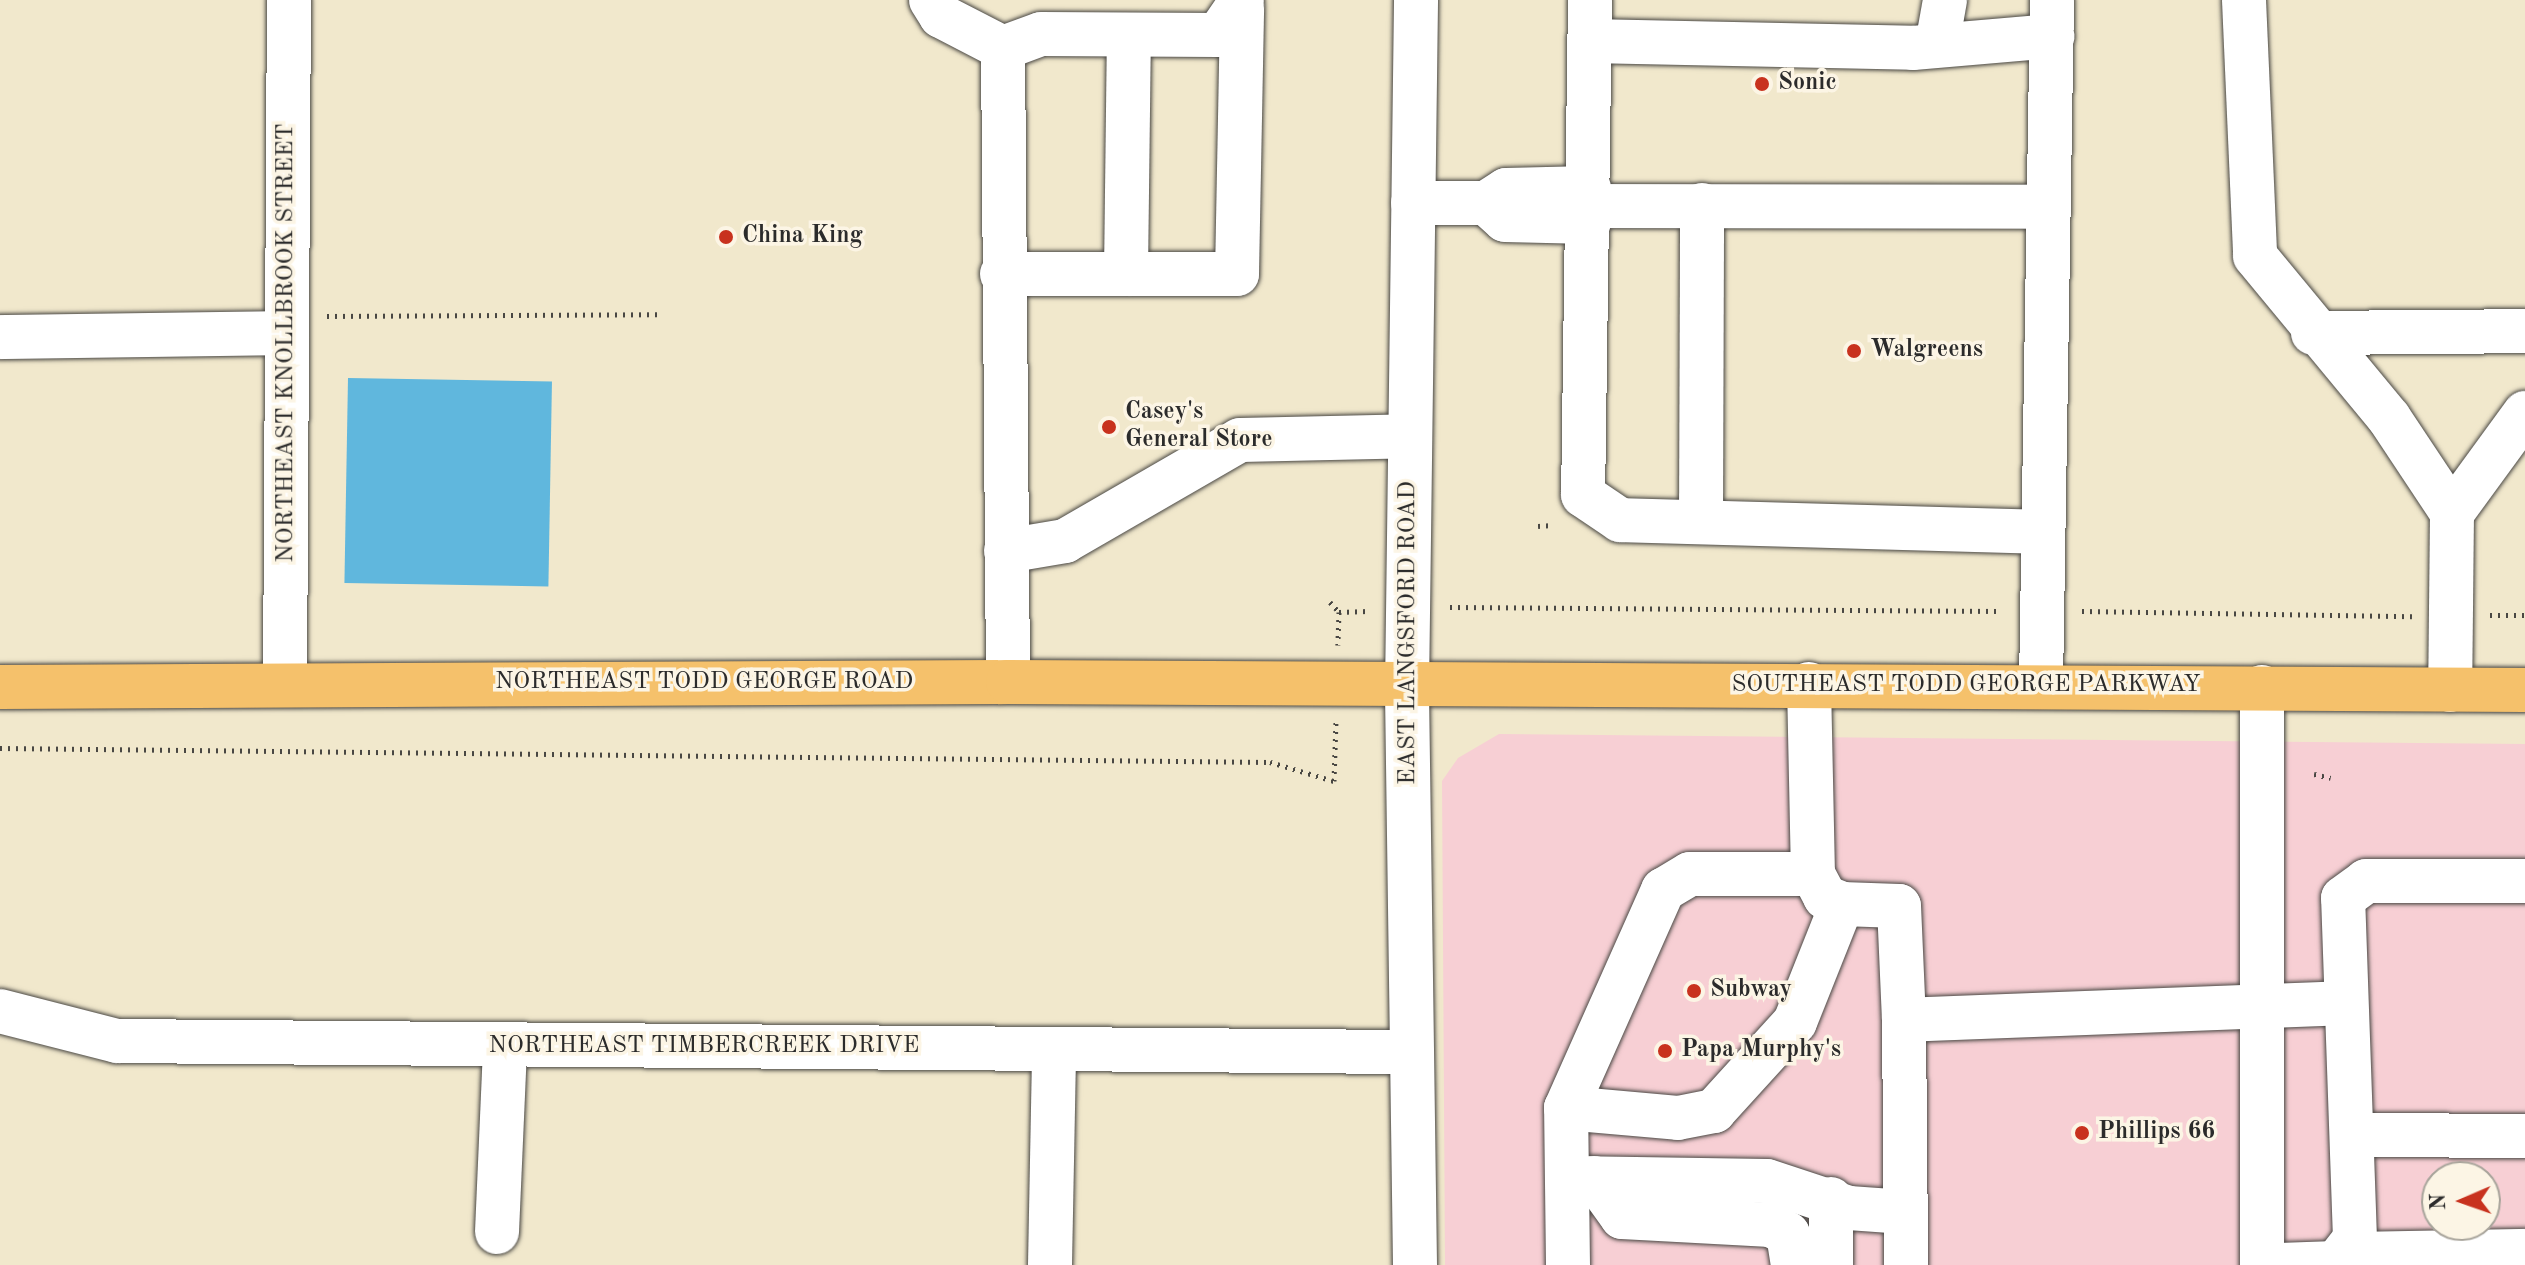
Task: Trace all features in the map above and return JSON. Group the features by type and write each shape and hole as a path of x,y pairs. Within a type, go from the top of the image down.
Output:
{"main road":[{"name":"NORTHEAST TODD GEORGE ROAD","path":"0,687 1008,682 1407,690"},
{"name":"SOUTHEAST TODD GEORGE PARKWAY","path":"1407,690 1809,684 2525,690"}],"street":[{"name":"NORTHEAST KNOLLBROOK STREET","path":"285,685 300,324 289,0"},
{"path":"931,0 941,16 1003,48 1041,34 1218,35 1242,4"},
{"name":"EAST LANGSFORD ROAD","path":"1415,1265 1407,690 1416,0"},
{"path":"1937,45 1945,0"},
{"path":"2244,0 2255,256 2313,333 2389,418 2452,513 2450,690"},
{"path":"1002,274 1237,274 1242,4"},
{"path":"2041,685 2052,18 1937,45 1590,20 1583,495 1620,520 2043,532"},
{"path":"1126,274 1129,35"},
{"path":"1003,48 1002,274 1008,682"},
{"path":"1413,203 1486,203 1505,220 1589,205 2048,207"},
{"path":"1701,522 1702,205"},
{"path":"0,337 300,324"},
{"path":"2313,333 2525,331"},
{"path":"2452,513 2525,413"},
{"path":"1006,551 1065,541 1240,440 1410,436"},
{"path":"1566,1108 1678,1118 1714,1111 1795,1022 1828,889 1809,684"},
{"path":"2262,687 2262,1265"},
{"path":"1568,1265 1581,1178 1566,1108 1663,890 1690,874 1828,889 1899,906 1904,1020 1906,1265"},
{"path":"2279,1265 2336,1263 2347,1254 2355,1239 2343,898 2366,881 2525,881"},
{"path":"1904,1020 2346,1003"},
{"name":"NORTHEAST TIMBERCREEK DRIVE","path":"0,1011 117,1041 1412,1052"},
{"path":"497,1232 505,1046"},
{"path":"1050,1265 1054,1050"},
{"path":"2352,1135 2525,1136"},
{"path":"1581,1178 1767,1181 1831,1199 1905,1212"},
{"path":"1581,1178 1622,1217 1771,1225 1788,1234 1793,1265"},
{"path":"1831,1199 1831,1265"},
{"path":"2347,1254 2525,1251"}],"path":[{"path":"300,324 659,314"},
{"path":"1490,605 1991,611"},
{"path":"2105,611 2397,616"},
{"path":"2491,615 2525,615"},
{"path":"0,748 1270,762 1334,781"},
{"path":"2314,774 2331,778"}],"shaded area":[{"path":"1499,734 2525,744 2525,1265 1445,1265 1442,781 1458,758"}],"water":[{"path":"348,378 552,382 548,587 344,583"}],"place":[{"name":"Sonic","path":"1762,84"},
{"name":"China King","path":"726,237"},
{"name":"Walgreens","path":"1854,351"},
{"name":"Casey's General Store","path":"1109,427"},
{"name":"Subway","path":"1694,991"},
{"name":"Papa Murphy's","path":"1665,1051"},
{"name":"Phillips 66","path":"2082,1133"}]}
